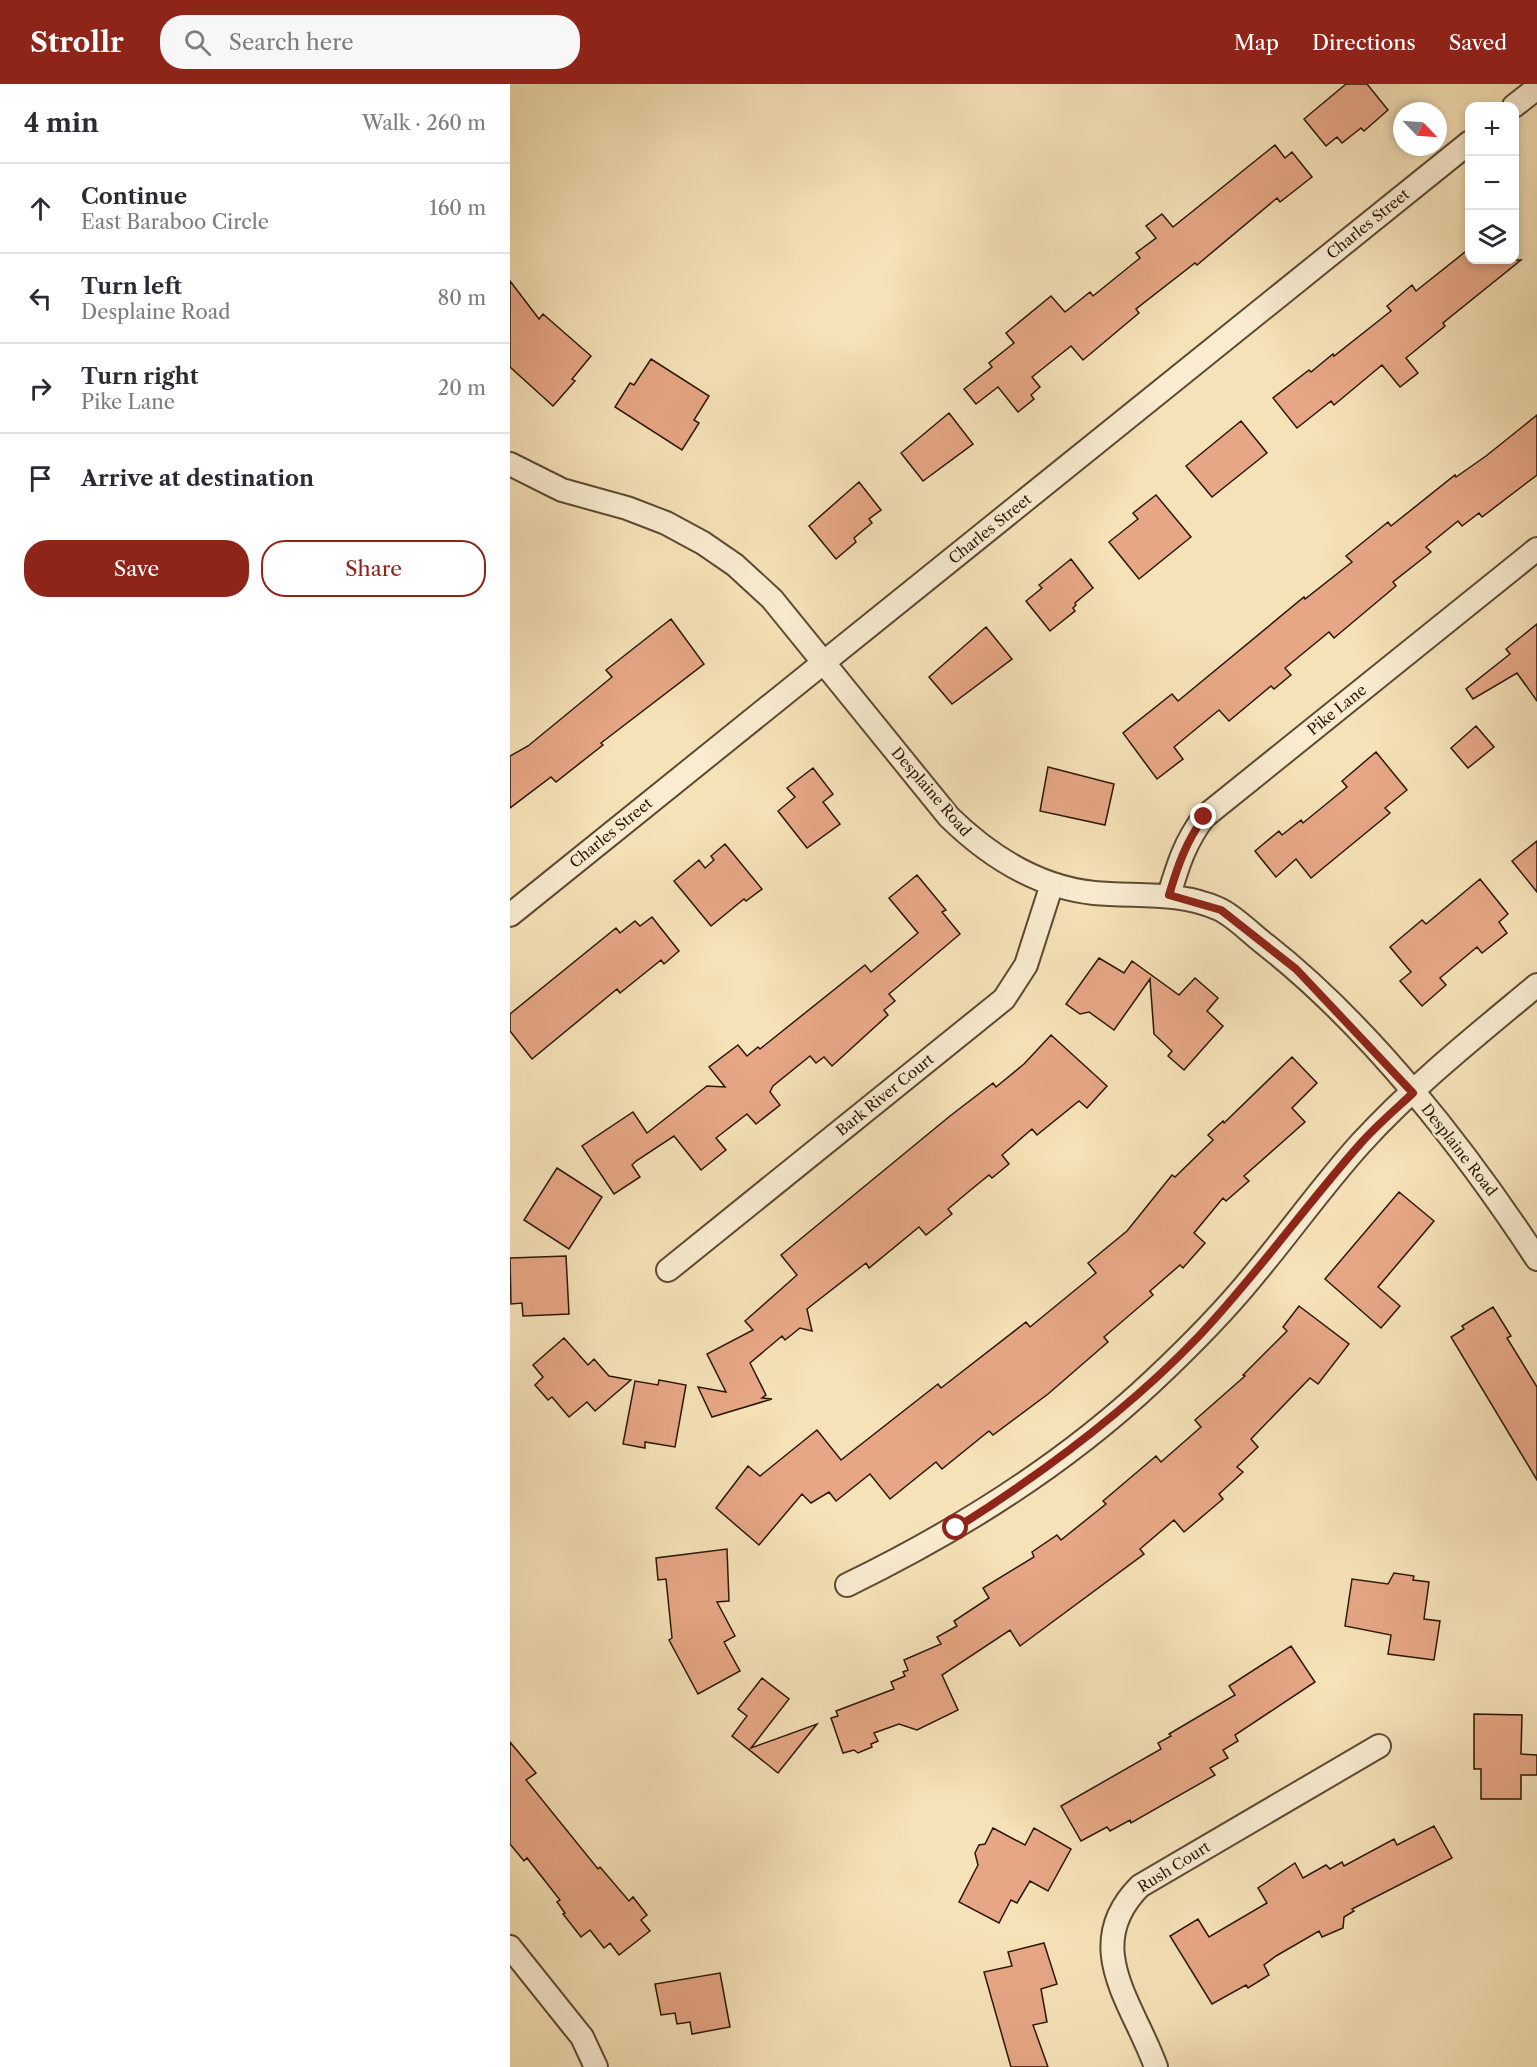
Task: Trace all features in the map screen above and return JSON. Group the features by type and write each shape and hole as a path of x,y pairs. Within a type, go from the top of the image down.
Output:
{"street":[{"path":"1519,102 1537,88"},
{"name":"Charles Street","path":"510,915 1465,146"},
{"name":"Desplaine Road","path":"510,464 562,490 627,508 666,524 703,543 735,565 771,599 949,817 977,844 1011,866 1052,884 1094,893 1169,895 1221,910 1296,969 1413,1093 1503,1207 1537,1259"},
{"name":"Pike Lane","path":"1169,895 1188,838 1204,817 1537,549"},
{"name":"Bark River Court","path":"668,1270 1004,999 1026,965 1052,884"},
{"path":"847,1585 956,1528 1025,1484 1091,1434 1153,1381 1197,1338 1252,1278 1363,1141 1413,1093 1537,985"},
{"name":"Rush Court","path":"1156,2067 1114,1970 1111,1951 1116,1916 1126,1899 1140,1886 1378,1746"},
{"path":"510,1947 582,2037 596,2067"}],"building":[{"path":"1346,84 1367,84 1388,110 1364,131 1361,128 1342,143 1337,137 1326,146 1304,119"},
{"path":"1275,145 1285,158 1292,152 1312,177 1280,202 1277,198 1197,265 1195,263 1136,309 1139,313 1083,360 1071,346 1032,377 1040,387 1031,395 1034,399 1018,412 998,387 976,404 964,389 992,367 989,363 1014,343 1006,333 1051,296 1065,312 1090,292 1093,296 1140,258 1136,253 1156,238 1146,226 1162,214 1173,227"},
{"path":"1465,252 1465,264 1516,264 1443,323 1445,326 1406,358 1418,373 1400,387 1382,365 1334,405 1331,401 1297,428 1273,398 1309,370 1311,372 1333,354 1334,356 1391,311 1387,306 1412,285 1416,291"},
{"path":"510,281 539,319 543,314 591,356 572,379 575,381 553,406 510,367"},
{"path":"651,359 709,396 694,420 699,423 682,450 615,407 630,383 634,385"},
{"path":"949,413 973,444 923,481 901,453"},
{"path":"1537,415 1537,475 1482,517 1479,513 1462,526 1458,521 1426,547 1431,552 1393,582 1396,586 1334,638 1329,632 1285,668 1291,675 1274,689 1271,686 1229,721 1219,710 1174,747 1183,759 1157,779 1123,733 1172,694 1178,701 1304,597 1305,599 1352,562 1346,556 1388,522 1391,526 1455,475 1456,477 1486,456"},
{"path":"1241,421 1267,453 1212,497 1186,466"},
{"path":"859,482 881,510 869,519 872,523 854,538 856,542 836,559 809,526"},
{"path":"1156,495 1191,537 1139,579 1109,542 1138,519 1133,513"},
{"path":"1071,559 1093,588 1075,603 1073,608 1075,611 1050,631 1026,601 1042,588 1039,585"},
{"path":"671,619 704,664 601,743 603,745 556,782 551,777 510,808 510,756 528,746 612,677 606,670"},
{"path":"1537,624 1537,701 1517,673 1473,699 1466,689 1510,654 1506,649"},
{"path":"986,627 1012,659 952,704 929,677"},
{"path":"1476,726 1494,747 1468,768 1451,748"},
{"path":"1376,752 1407,790 1385,808 1390,813 1311,878 1296,859 1276,877 1255,851 1279,831 1282,835 1301,820 1303,823 1347,787 1342,781"},
{"path":"1048,767 1114,784 1105,825 1040,811"},
{"path":"813,768 833,794 823,802 840,824 807,848 778,811 795,797 787,788"},
{"path":"1537,841 1537,892 1512,861"},
{"path":"725,844 762,889 746,901 744,899 711,926 674,881 699,860 705,868 714,860 711,856"},
{"path":"917,875 946,910 942,912 960,934 889,994 895,1001 884,1010 888,1015 832,1066 824,1057 816,1063 810,1056 773,1086 770,1092 780,1105 756,1124 747,1114 716,1138 726,1150 701,1170 674,1136 636,1161 632,1165 640,1177 614,1194 582,1146 633,1112 647,1133 707,1086 725,1087 709,1067 738,1045 747,1056 758,1047 760,1049 865,965 871,972 918,933 889,898"},
{"path":"1480,879 1508,914 1499,922 1507,933 1482,953 1477,947 1440,978 1446,985 1422,1006 1400,981 1411,972 1390,947 1422,920 1426,924"},
{"path":"652,917 679,951 664,964 661,960 620,993 617,989 532,1059 510,1031 510,1014 616,928 620,933 635,921 640,926"},
{"path":"1099,958 1124,973 1132,961 1179,995 1195,978 1218,998 1207,1011 1223,1026 1184,1070 1168,1056 1172,1051 1154,1034 1150,979 1114,1030 1089,1012 1080,1014 1066,1004"},
{"path":"1051,1035 1107,1086 1087,1108 1079,1101 1037,1135 1032,1129 1002,1155 1009,1164 992,1178 989,1175 948,1209 952,1214 926,1235 919,1227 869,1268 866,1263 807,1309 812,1331 800,1328 785,1340 782,1336 750,1363 766,1395 762,1398 772,1399 712,1417 698,1387 726,1392 707,1354 753,1330 745,1321 797,1275 781,1255 950,1116 993,1083 996,1087 1024,1064"},
{"path":"1292,1057 1317,1083 1292,1108 1305,1122 1244,1176 1249,1181 1226,1201 1223,1198 1194,1233 1205,1243 1183,1268 1180,1265 1150,1291 1153,1295 1104,1337 1108,1342 1048,1394 993,1435 989,1431 942,1469 936,1462 890,1499 870,1474 836,1501 829,1492 811,1503 802,1494 759,1545 716,1508 748,1466 760,1476 817,1430 841,1460 938,1384 941,1388 1026,1322 1030,1327 1096,1273 1088,1263 1127,1231 1172,1175 1175,1177 1213,1140 1208,1135 1223,1121 1224,1123"},
{"path":"557,1168 602,1197 569,1249 524,1220"},
{"path":"1399,1192 1434,1221 1378,1287 1400,1306 1381,1328 1325,1279"},
{"path":"566,1256 569,1314 523,1316 522,1303 511,1304 510,1258"},
{"path":"1299,1306 1349,1344 1318,1384 1310,1378 1251,1439 1258,1447 1237,1467 1243,1472 1219,1494 1223,1499 1184,1532 1174,1520 1140,1549 1144,1554 1020,1646 1010,1630 942,1675 958,1710 917,1730 899,1724 874,1733 878,1741 871,1744 872,1747 858,1753 854,1750 843,1753 831,1718 838,1716 836,1711 894,1689 891,1682 905,1676 903,1672 908,1670 904,1660 941,1644 937,1637 957,1626 954,1621 989,1598 983,1588 1034,1557 1032,1552 1057,1535 1061,1540 1106,1504 1103,1501 1156,1456 1161,1462 1201,1427 1195,1420 1245,1376 1243,1375 1287,1331 1283,1327"},
{"path":"1493,1307 1511,1336 1507,1338 1537,1387 1537,1480 1451,1337 1464,1329 1462,1326"},
{"path":"564,1338 588,1365 594,1359 609,1376 631,1380 595,1411 587,1402 569,1417 552,1397 548,1400 535,1385 543,1377 533,1365"},
{"path":"659,1380 686,1385 675,1447 645,1442 645,1448 623,1444 635,1381 658,1385"},
{"path":"727,1549 729,1601 717,1602 735,1636 724,1642 740,1671 698,1694 669,1640 672,1638 666,1579 658,1580 656,1558"},
{"path":"1394,1573 1414,1576 1413,1580 1429,1582 1424,1619 1440,1621 1434,1660 1388,1654 1391,1635 1345,1626 1352,1579 1388,1584"},
{"path":"1291,1646 1315,1682 1235,1735 1238,1741 1223,1750 1228,1758 1210,1768 1215,1775 1131,1823 1130,1820 1110,1831 1107,1827 1081,1841 1061,1806 1161,1749 1158,1743 1171,1736 1169,1734 1235,1695 1229,1686"},
{"path":"762,1678 789,1699 751,1748 817,1724 778,1773 732,1736 747,1716 738,1709"},
{"path":"1474,1714 1522,1715 1521,1754 1537,1755 1537,1775 1521,1775 1521,1799 1481,1799 1481,1769 1474,1769"},
{"path":"510,1742 536,1773 526,1780 598,1869 600,1867 629,1901 633,1897 647,1915 641,1920 650,1931 619,1955 610,1943 604,1948 590,1930 581,1937 563,1914 565,1913 557,1902 560,1900 527,1858 524,1861 510,1844"},
{"path":"1434,1826 1452,1858 1352,1909 1354,1911 1344,1917 1343,1928 1322,1937 1319,1931 1264,1965 1269,1975 1248,1988 1246,1985 1212,2004 1170,1936 1198,1919 1209,1937 1267,1903 1258,1888 1295,1863 1303,1878 1326,1865 1330,1869 1342,1862 1344,1866 1394,1839 1397,1845"},
{"path":"993,1828 1025,1845 1034,1828 1071,1849 1048,1891 1030,1881 1017,1903 1011,1900 999,1923 959,1902 978,1865 975,1853 979,1845 985,1844"},
{"path":"1044,1943 1057,1984 1041,1989 1047,2022 1033,2025 1048,2067 1011,2067 984,1972 1012,1966 1008,1952"},
{"path":"720,1973 730,2027 692,2034 690,2022 677,2024 675,2013 661,2015 655,1984"}],"route":[{"path":"956,1528 1025,1484 1091,1434 1153,1381 1197,1338 1252,1278 1322,1188 1363,1141 1413,1093 1337,1009 1296,969 1221,910 1189,898 1169,895 1188,838 1204,817"}]}
